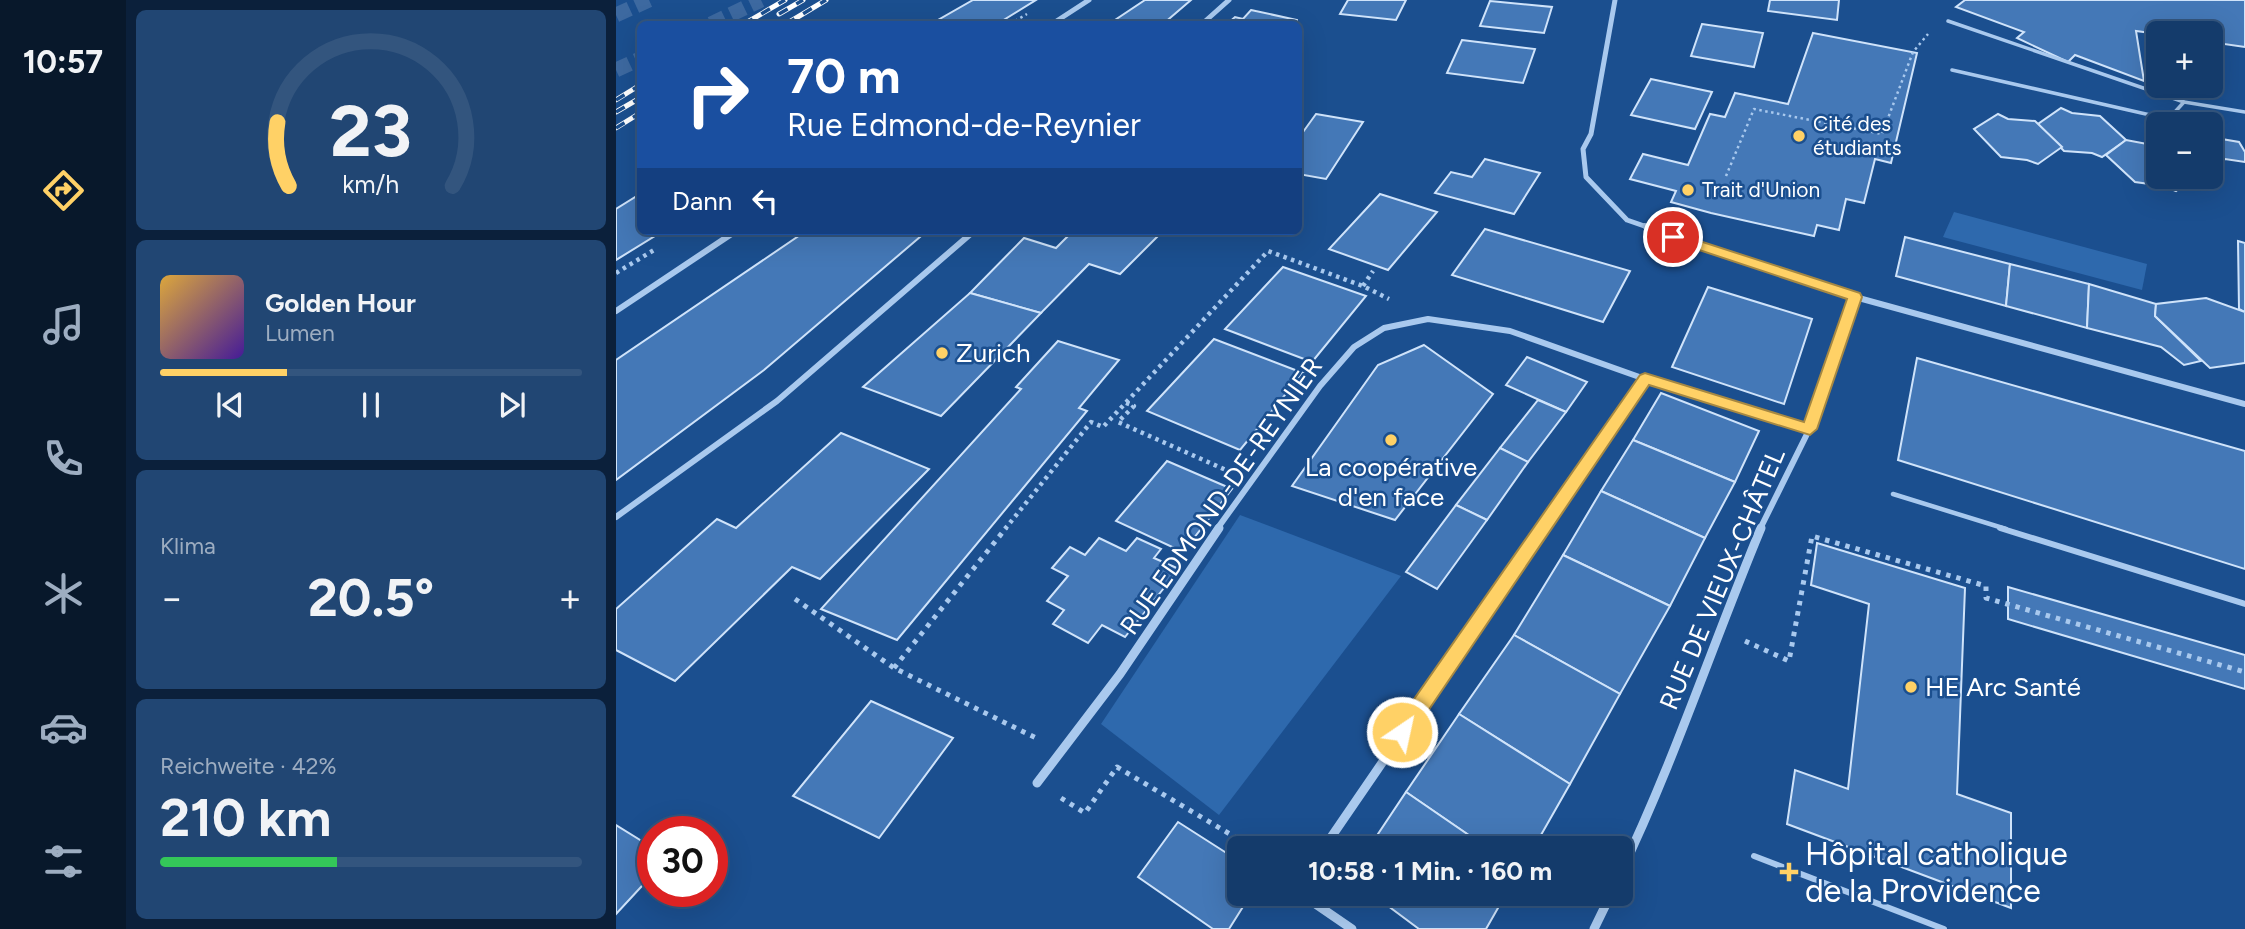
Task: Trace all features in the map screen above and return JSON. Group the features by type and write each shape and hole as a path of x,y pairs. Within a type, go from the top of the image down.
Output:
{"street":[{"path":"1057,21 1089,0"},
{"path":"1205,21 1229,0"},
{"path":"1615,0 1591,134 1583,149 1586,177 1627,220 1855,297 2245,404"},
{"path":"616,312 730,235"},
{"path":"616,517 777,401 969,235"},
{"name":"RUE DE VIEUX-CHÂTEL","path":"1633,847 1653,806 1719,628 1762,524 1810,429 1855,297"},
{"name":"RUE EDMOND-DE-REYNIER","path":"1037,783 1120,674 1250,481 1320,386 1354,347 1384,328 1428,319 1510,331 1645,379 1810,429"},
{"path":"1333,836 1645,379"},
{"path":"1318,906 1352,929"},
{"path":"1594,929 1605,906"}],"lane":[{"path":"1948,21 2184,102 2245,112"},
{"path":"1952,70 2159,117 2174,113 2184,102"},
{"path":"1893,494 2245,604"},
{"path":"1754,856 1944,929"}],"path":[{"path":"1726,176 1754,109 1882,134 1913,52"},
{"path":"616,274 661,245"},
{"path":"894,668 1091,422 1102,427 1268,251 1363,286 1428,319"},
{"path":"1363,286 1373,271"},
{"path":"1126,403 1134,406 1118,422 1250,481"},
{"path":"1756,646 1789,661 1812,536 1986,586 1986,598 2245,672"},
{"path":"795,599 894,668 1060,750"},
{"path":"1037,783 1085,813 1117,766 1233,836"}],"shaded area":[{"path":"1954,212 2147,264 2142,290 1943,237"},
{"path":"1240,515 1401,576 1219,815 1101,724"}],"building":[{"path":"973,0 1036,0 1002,21 936,21"},
{"path":"1145,0 1191,0 1166,21 1114,21"},
{"path":"1348,0 1406,0 1396,20 1340,14"},
{"path":"1770,0 1839,0 1837,20 1768,11"},
{"path":"1965,0 2245,0 2245,47 2223,44 2223,21 2146,21 2146,32 2136,31 2144,81 2075,55 2068,62 2017,38 2024,32 1956,7"},
{"path":"1490,1 1552,7 1544,33 1480,26"},
{"path":"1251,10 1297,21 1230,21 1235,17 1243,19"},
{"path":"1702,24 1763,33 1754,67 1691,56"},
{"name":"Cité des étudiants","path":"1813,33 1917,53 1891,163 1875,159 1864,203 1846,199 1839,230 1817,225 1814,236 1711,213 1671,202 1676,191 1630,179 1643,154 1688,165 1710,114 1725,117 1735,93 1788,104"},
{"path":"1462,40 1535,49 1523,83 1447,73"},
{"path":"1651,79 1712,92 1695,129 1631,115"},
{"path":"2061,108 2072,113 2100,116 2126,140 2102,157 2092,153 2064,151 2038,124"},
{"path":"1316,114 1363,122 1326,179 1302,175 1302,133"},
{"path":"1998,114 2008,119 2035,121 2062,147 2038,164 2001,157 1974,129"},
{"path":"2223,139 2239,142 2245,152 2245,162 2223,160"},
{"path":"2126,140 2146,144 2146,184 2135,182 2106,155"},
{"path":"1485,159 1540,173 1514,214 1435,193 1451,172 1472,177"},
{"path":"1380,194 1437,212 1388,270 1329,249"},
{"path":"637,196 637,235 657,235 616,260 616,209"},
{"path":"1485,229 1630,271 1603,322 1452,275"},
{"path":"800,235 922,235 764,370 616,480 616,360"},
{"path":"1069,235 1159,235 1120,274 1089,264 1041,313 970,293 1024,238 1056,248"},
{"path":"1905,237 2010,264 2006,306 1896,276"},
{"path":"2238,241 2245,243 2245,312 2239,309"},
{"path":"2010,264 2089,284 2087,328 2006,306"},
{"path":"1283,267 1366,296 1312,362 1225,329"},
{"path":"2089,284 2156,304 2155,316 2201,361 2184,365 2161,347 2087,328"},
{"path":"1708,287 1812,319 1784,404 1672,367"},
{"path":"970,293 1041,313 941,416 863,387"},
{"path":"2206,298 2245,312 2245,363 2210,368 2155,316 2156,304"},
{"path":"1214,339 1303,373 1240,450 1147,411"},
{"path":"1058,341 1119,360 1079,408 1087,411 897,640 821,609 1021,389 1016,387"},
{"name":"La coopérative d'en face","path":"1424,345 1493,394 1395,520 1292,486 1378,365"},
{"path":"1527,357 1587,382 1566,412 1506,385"},
{"path":"1917,358 2245,451 2245,569 1898,460"},
{"path":"1661,393 1759,431 1735,482 1633,440"},
{"path":"1538,400 1566,412 1528,462 1500,448"},
{"path":"841,433 929,469 820,579 792,567 675,681 616,650 616,609 717,519 736,528"},
{"path":"1633,440 1735,482 1705,538 1601,491"},
{"path":"1500,448 1528,462 1487,520 1456,505"},
{"path":"1167,461 1232,489 1183,552 1116,521"},
{"path":"1601,491 1705,538 1670,606 1563,555"},
{"path":"1456,505 1487,520 1437,589 1406,572"},
{"path":"1099,538 1126,551 1137,538 1161,549 1154,558 1179,569 1125,637 1102,625 1088,643 1053,624 1064,610 1047,601 1068,576 1052,568 1070,547 1085,555"},
{"name":"HE Arc Santé","path":"1817,543 1965,588 1957,794 2011,813 2011,908 1787,824 1795,770 1848,789 1869,604 1811,585"},
{"path":"1563,555 1670,606 1620,694 1514,635"},
{"path":"2008,587 2245,655 2245,689 2008,619"},
{"path":"1514,635 1620,694 1570,784 1459,714"},
{"path":"871,701 953,738 879,838 793,796"},
{"path":"1459,714 1570,784 1540,836 1470,836 1406,792"},
{"path":"1406,792 1470,836 1377,836"},
{"path":"1178,822 1227,853 1227,906 1243,906 1229,929 1213,929 1138,877"},
{"path":"616,825 637,838 637,891 616,914"},
{"path":"1388,906 1499,906 1486,929 1419,929"}],"tunnel":[{"path":"616,15 649,0"},
{"path":"717,21 761,0"},
{"path":"616,70 637,60"}],"railway":[{"path":"749,21 785,0"},
{"path":"779,14 803,0"},
{"path":"791,21 826,0"},
{"path":"616,100 637,87"},
{"path":"616,112 637,100"},
{"path":"616,128 637,115"}],"place":[{"name":"Cité des étudiants","path":"1799,136"},
{"name":"Trait d'Union","path":"1688,190"},
{"name":"Zurich","path":"942,353"},
{"name":"La coopérative d'en face","path":"1391,440"},
{"name":"HE Arc Santé","path":"1911,687"},
{"name":"Hôpital catholique de la Providence","path":"1789,872"}],"route":[{"path":"1402,732 1645,379 1810,429 1855,297 1673,237"}]}
